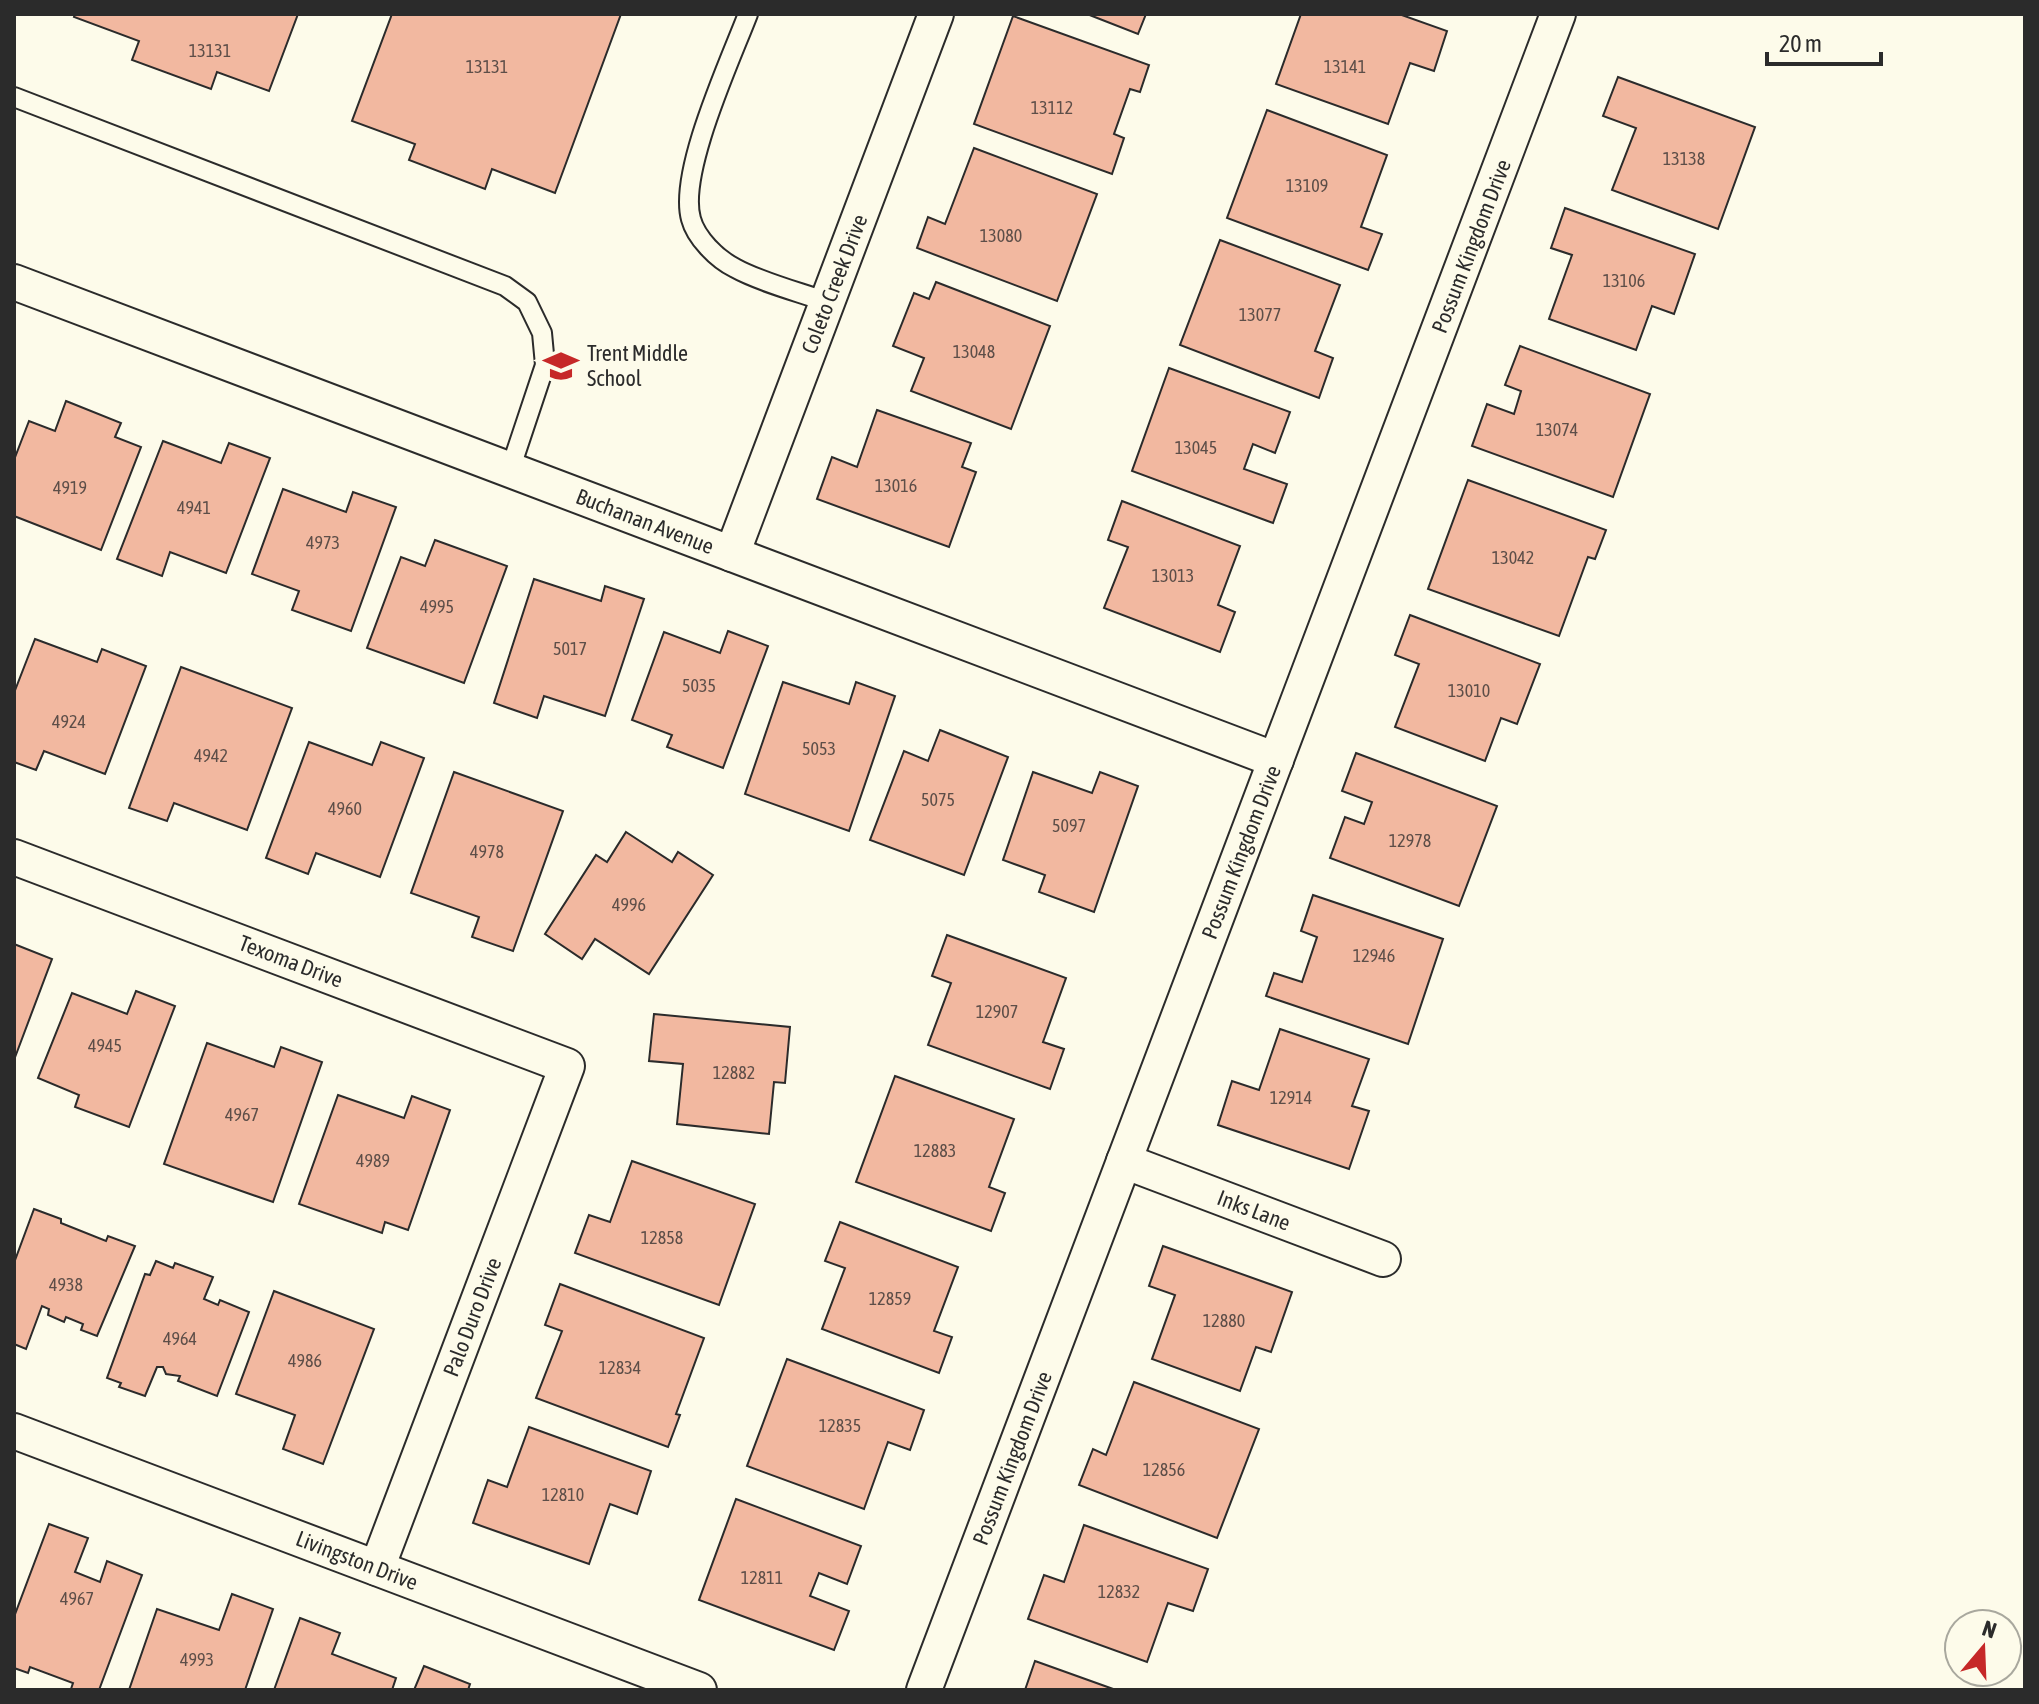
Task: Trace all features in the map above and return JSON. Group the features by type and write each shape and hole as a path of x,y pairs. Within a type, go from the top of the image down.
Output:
{"street":[{"name":"Coleto Creek Drive","path":"732,554 936,14"},
{"name":"Possum Kingdom Drive","path":"924,1690 1558,14"},
{"name":"Buchanan Avenue","path":"14,282 1276,760"},
{"name":"Texoma Drive","path":"14,857 567,1066"},
{"name":"Palo Duro Drive","path":"377,1568 567,1066"},
{"name":"Inks Lane","path":"1124,1161 1383,1259"},
{"name":"Livingston Drive","path":"14,1431 699,1690"}],"lane":[{"path":"748,14 693,160 689,190 691,219 705,244 734,268 827,302"},
{"path":"14,97 505,286 527,302 542,333 545,365 510,470"}],"building":[{"path":"75,14 298,14 269,91 217,72 211,89 132,60 139,41 74,17"},
{"path":"392,14 621,14 555,193 492,169 485,189 409,160 415,144 352,121"},
{"path":"1087,14 1146,14 1138,34"},
{"path":"1301,14 1399,14 1447,31 1434,71 1410,63 1388,124 1276,84"},
{"path":"1013,16 1149,65 1140,92 1130,89 1114,134 1124,138 1112,174 974,124"},
{"path":"1618,77 1755,127 1718,229 1612,190 1636,128 1603,116"},
{"path":"1267,110 1387,155 1361,227 1382,234 1368,270 1227,218"},
{"path":"974,148 1097,194 1057,301 917,248 928,217 945,224"},
{"path":"1565,208 1695,254 1674,314 1652,306 1636,350 1549,319 1572,255 1551,248"},
{"path":"1220,240 1340,285 1315,351 1333,358 1319,398 1180,345"},
{"path":"936,282 1050,326 1011,429 911,391 924,358 893,346 914,293 929,299"},
{"path":"1520,346 1650,394 1613,497 1472,446 1487,404 1514,414 1521,391 1505,385"},
{"path":"1169,368 1290,412 1275,453 1253,444 1244,469 1287,484 1273,523 1132,471"},
{"path":"66,401 121,423 115,437 141,447 101,550 14,516 14,460 29,421 55,431"},
{"path":"877,410 971,443 962,467 976,472 949,547 817,499 832,457 857,467"},
{"path":"163,441 221,463 229,443 270,458 226,573 170,552 162,576 117,559"},
{"path":"1468,480 1606,530 1595,559 1588,557 1559,636 1428,589"},
{"path":"283,489 346,512 353,492 396,507 351,631 292,610 299,591 252,574"},
{"path":"1122,501 1240,546 1218,605 1235,612 1220,652 1104,608 1128,547 1108,540"},
{"path":"435,540 507,566 464,683 367,648 401,557 425,566"},
{"path":"534,579 601,601 605,586 644,599 605,716 544,696 537,718 494,703"},
{"path":"1410,615 1540,664 1517,724 1501,718 1485,761 1395,727 1419,664 1395,655"},
{"path":"728,631 768,646 723,768 667,747 672,735 632,720 664,632 720,653"},
{"path":"35,639 97,662 102,649 146,666 105,774 44,751 36,770 14,762 14,693"},
{"path":"181,667 292,708 247,830 174,803 167,821 129,808"},
{"path":"783,682 849,704 856,682 895,696 849,831 745,794"},
{"path":"940,730 1008,757 964,875 870,840 904,751 928,761"},
{"path":"309,742 372,765 381,742 424,758 380,877 316,853 308,874 266,858"},
{"path":"1356,753 1497,806 1459,906 1330,858 1345,817 1364,824 1372,802 1342,791"},
{"path":"454,772 563,811 513,951 472,937 479,917 411,893"},
{"path":"1033,772 1092,793 1100,772 1138,786 1094,912 1039,892 1045,875 1003,860"},
{"path":"626,832 672,862 678,852 713,875 649,974 595,939 582,959 545,934 596,855 607,862"},
{"path":"1313,895 1443,939 1408,1044 1266,996 1274,973 1302,982 1317,937 1301,931"},
{"path":"947,935 1066,978 1043,1042 1064,1049 1050,1089 928,1045 951,983 932,976"},
{"path":"14,944 52,959 14,1060"},
{"path":"136,991 175,1006 129,1127 75,1107 79,1095 38,1078 72,993 127,1014"},
{"path":"654,1014 790,1027 785,1083 774,1082 769,1134 677,1124 683,1064 649,1061"},
{"path":"1280,1029 1369,1059 1352,1106 1369,1111 1349,1169 1218,1125 1232,1081 1259,1090"},
{"path":"207,1043 274,1067 281,1047 322,1062 273,1202 164,1164"},
{"path":"895,1076 1014,1119 989,1187 1005,1193 991,1231 856,1182"},
{"path":"338,1095 404,1118 412,1096 450,1110 408,1230 385,1222 382,1233 299,1204"},
{"path":"632,1161 755,1204 719,1305 575,1253 589,1215 610,1222"},
{"path":"34,1209 106,1241 108,1236 135,1246 97,1336 81,1330 83,1324 66,1317 64,1322 48,1315 49,1309 42,1306 26,1349 14,1344 14,1263"},
{"path":"840,1222 958,1267 934,1331 952,1337 939,1373 822,1329 845,1268 825,1261"},
{"path":"1163,1246 1292,1292 1271,1352 1256,1347 1240,1391 1152,1359 1175,1295 1149,1286"},
{"path":"156,1261 173,1268 175,1263 213,1277 204,1299 218,1305 220,1300 249,1312 217,1396 178,1381 180,1376 166,1374 163,1367 157,1367 145,1396 119,1387 121,1383 107,1378 145,1274 150,1275"},
{"path":"560,1284 704,1338 676,1414 680,1415 668,1447 536,1398 562,1331 545,1325"},
{"path":"274,1291 374,1329 323,1464 283,1449 295,1415 236,1394"},
{"path":"787,1359 924,1410 910,1450 888,1442 864,1509 747,1466"},
{"path":"1134,1382 1259,1429 1217,1538 1079,1485 1093,1449 1106,1455"},
{"path":"529,1427 651,1471 637,1514 610,1504 589,1564 473,1523 488,1480 507,1487"},
{"path":"736,1499 861,1546 847,1584 819,1573 810,1596 849,1611 834,1650 699,1600"},
{"path":"49,1524 88,1538 75,1572 100,1582 107,1561 142,1575 99,1690 74,1690 71,1689 73,1683 30,1667 28,1673 14,1668 14,1617"},
{"path":"1084,1525 1208,1569 1193,1611 1168,1603 1147,1662 1028,1619 1044,1575 1064,1582"},
{"path":"232,1594 273,1609 245,1690 129,1690 157,1609 219,1630"},
{"path":"300,1618 340,1633 332,1654 396,1678 392,1690 274,1690"},
{"path":"1035,1661 1116,1690 1025,1690"},
{"path":"424,1666 470,1684 468,1690 414,1690"}],"place":[{"name":"Trent Middle School","path":"561,366"}]}
